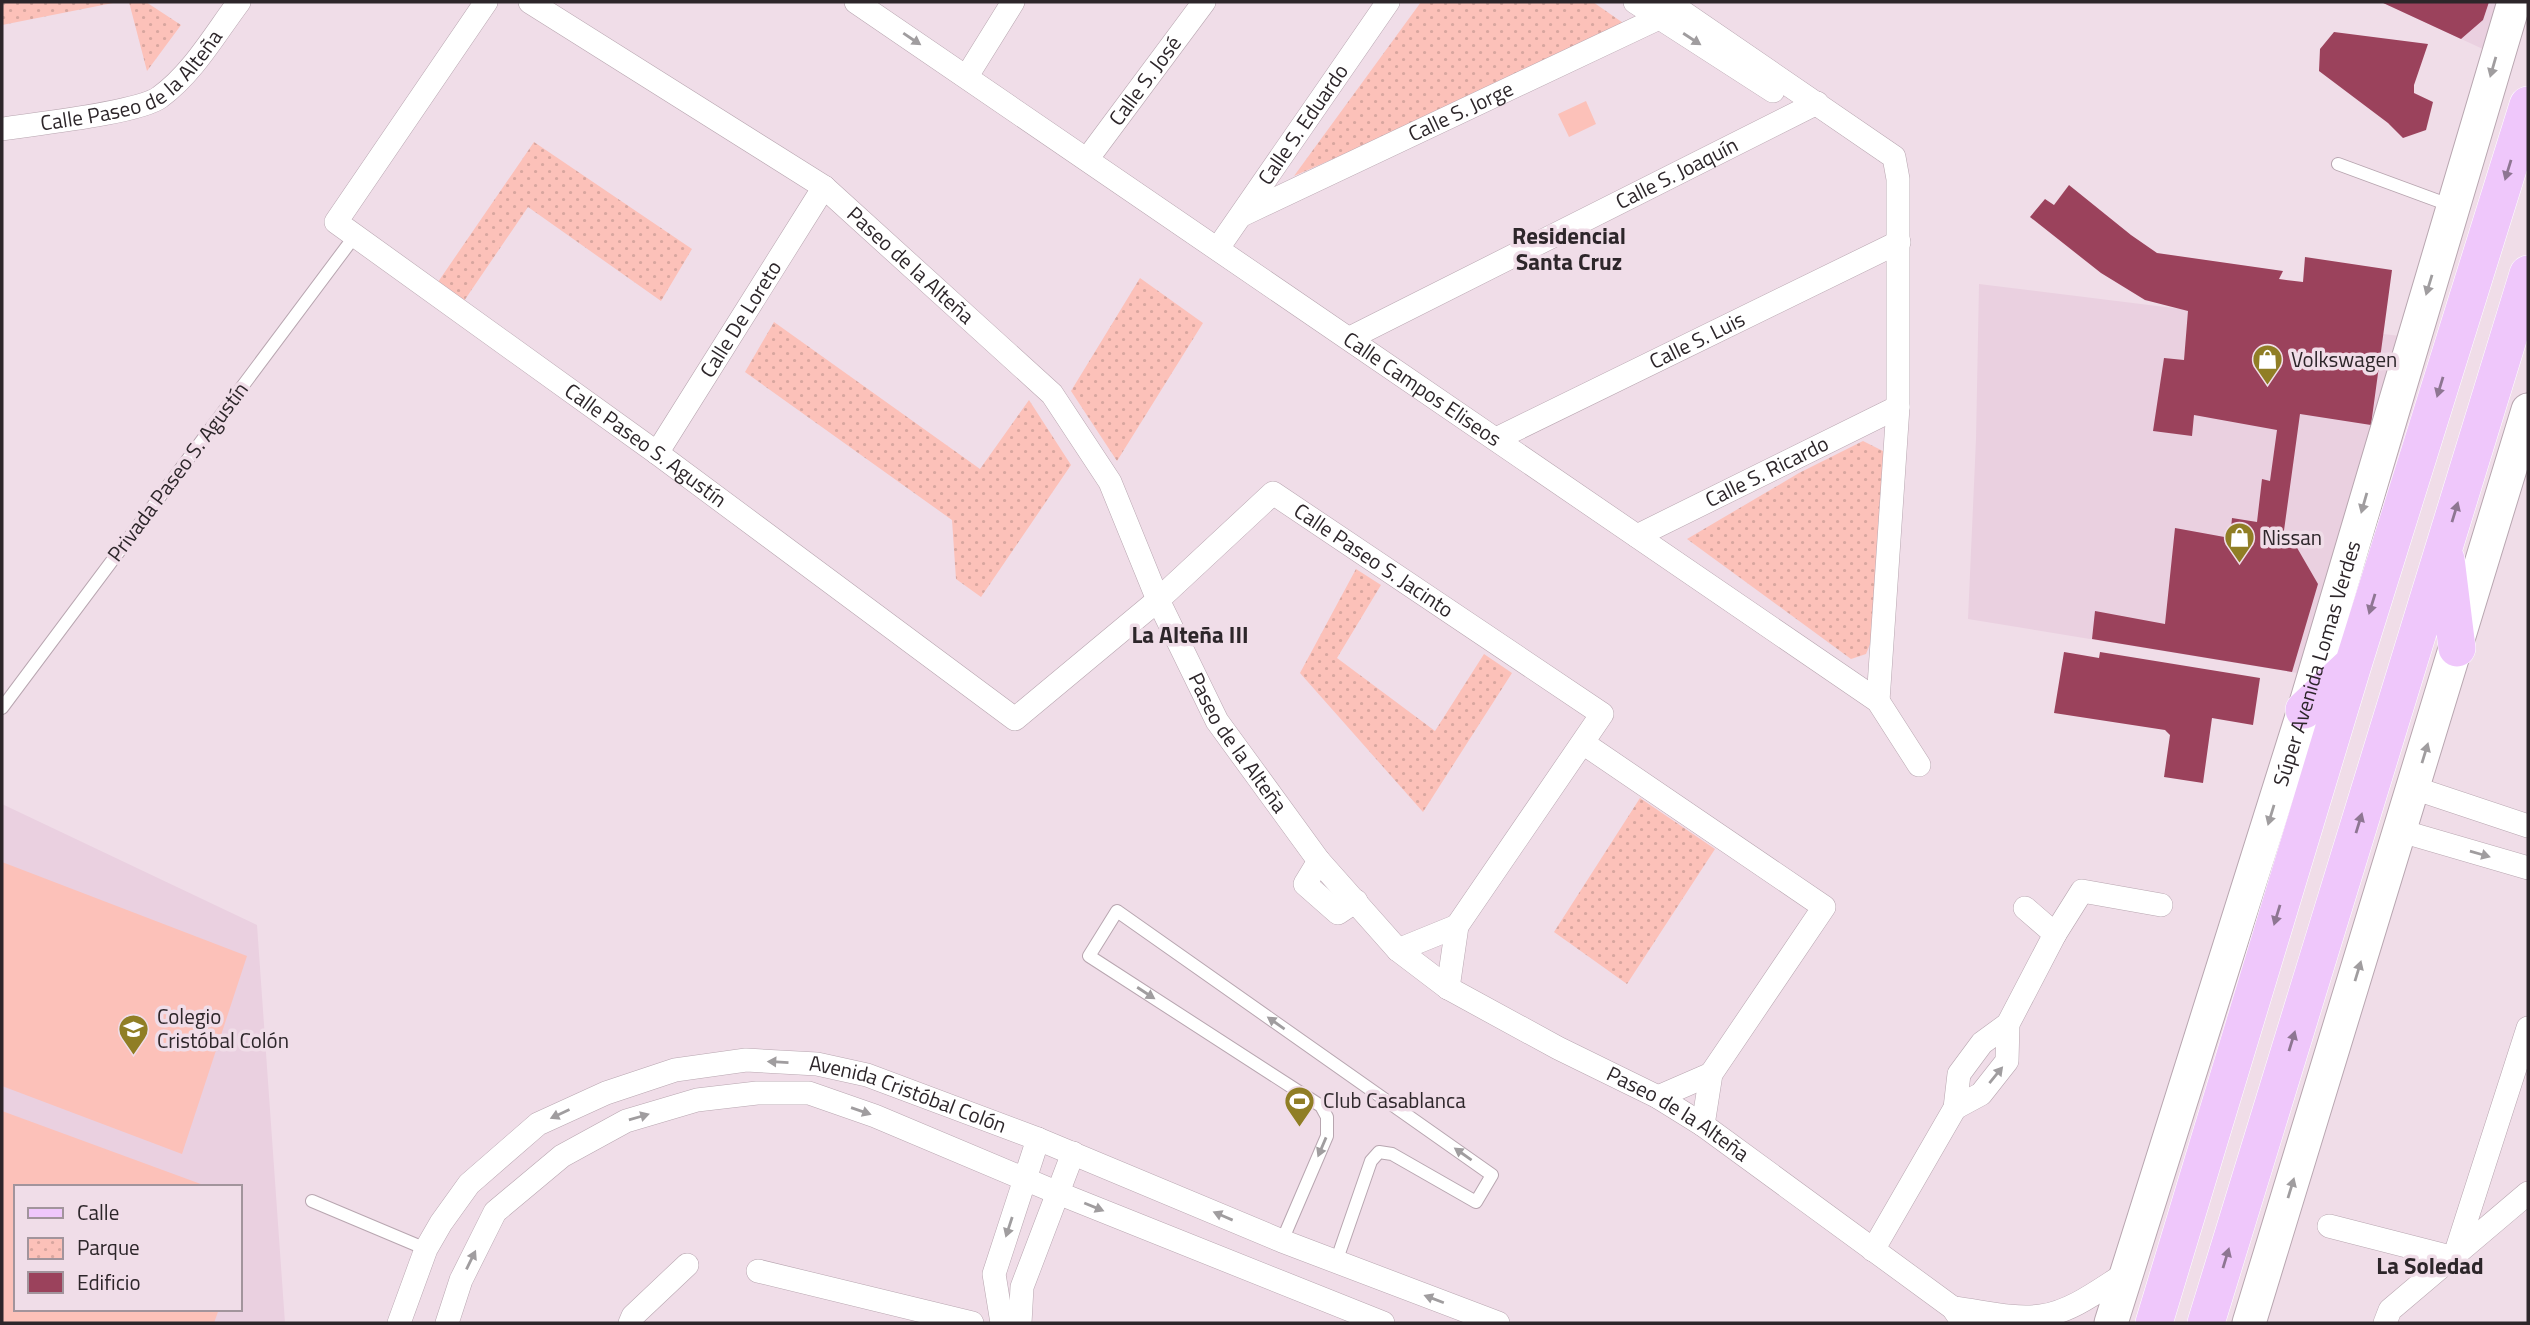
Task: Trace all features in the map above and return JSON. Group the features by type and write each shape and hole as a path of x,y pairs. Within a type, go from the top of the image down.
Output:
{"main road":[{"name":"Súper Avenida Lomas Verdes","path":"2111,1323 2304,710 2514,2"},
{"name":"Súper Avenida Lomas Verdes","path":"2154,1323 2353,665 2528,105"},
{"path":"2206,1323 2528,274"},
{"path":"2249,1323 2528,410"},
{"path":"2444,547 2457,648"},
{"path":"2304,710 2353,665"}],"street":[{"name":"Calle Paseo de la Alteña","path":"2,129 123,110 158,99 185,75 239,2"},
{"name":"Calle Paseo S. Agustín","path":"486,2 336,222 657,453 1014,719 1158,600"},
{"name":"Paseo de la Alteña","path":"530,2 824,187 1052,394 1110,482 1158,600 1217,721 1319,861 1398,950 1448,988 1558,1048 1658,1097 1703,1125 1958,1316 2046,1320 2128,1272"},
{"name":"Calle Campos Eliseos","path":"856,2 1088,158 1878,701 1919,765"},
{"path":"967,76 1013,2"},
{"name":"Calle S. José","path":"1088,158 1204,2"},
{"name":"Calle S. Eduardo","path":"1218,248 1388,2"},
{"path":"1635,2 1668,9 1810,106 1898,178 1898,407 1878,701"},
{"name":"Calle S. Jorge","path":"1242,215 1668,9"},
{"name":"Calle S. Joaquín","path":"1350,338 1810,106"},
{"name":"Calle De Loreto","path":"657,453 824,187"},
{"name":"Calle S. Luis","path":"1496,439 1899,242"},
{"name":"Calle S. Ricardo","path":"1637,536 1898,407"},
{"name":"Calle Paseo S. Jacinto","path":"1158,600 1273,493 1602,714 1583,743"},
{"path":"1448,988 1457,926 1583,743 1824,906 1711,1074 1703,1125"},
{"path":"2401,831 2522,866 2528,825 2414,788"},
{"path":"1873,1250 1955,1108 1959,1074 1982,1043 2008,1024 2055,934 2082,891 2161,905"},
{"path":"2025,908 2055,934"},
{"path":"1398,950 1457,926"},
{"path":"2454,1258 2528,1028"},
{"name":"Avenida Cristóbal Colón","path":"400,1323 426,1249 468,1184 538,1124 606,1093 675,1070 746,1060 817,1064 867,1075 1038,1139 1282,1241 1498,1323"},
{"path":"1658,1097 1711,1074"},
{"name":"Avenida Cristóbal Colón","path":"447,1323 461,1280 495,1212 562,1156 626,1121 697,1100 757,1093 809,1093 875,1116 1058,1193 1384,1323"},
{"path":"1002,1323 994,1274 1038,1139"},
{"path":"1020,1323 1022,1287 1073,1153"},
{"path":"2385,1323 2390,1310 2528,1193"},
{"path":"2329,1226 2454,1258"},
{"path":"632,1321 687,1265"},
{"path":"758,1271 972,1323"}],"lane":[{"path":"2338,164 2452,206"},
{"name":"Privada Paseo S. Agustín","path":"2,708 354,237"},
{"path":"1282,1241 1327,1136 1327,1117 1321,1106 1089,956 1117,911 1492,1174 1476,1202 1392,1154 1379,1152 1371,1161 1336,1262"},
{"path":"312,1201 426,1249"}],"shaded area":[{"path":"2381,2 2497,2 2485,50"},
{"path":"1979,284 2408,337 2303,674 1968,619"},
{"name":"Colegio Cristóbal Colón","path":"2,804 257,925 285,1323 2,1323"}],"green space":[{"path":"2,2 118,2 2,25"},
{"path":"129,2 146,2 181,25 147,71"},
{"path":"1421,2 1593,2 1626,25 1579,51 1294,176"},
{"path":"1586,101 1596,124 1569,137 1558,114"},
{"path":"534,142 692,249 661,301 528,207 464,301 438,282"},
{"path":"1140,278 1203,323 1117,461 1071,391"},
{"path":"774,322 980,469 1029,400 1071,465 981,597 956,579 952,520 745,372"},
{"path":"1863,441 1883,451 1885,506 1872,639 1866,654 1851,659 1687,539 1799,473"},
{"path":"1356,569 1381,585 1337,658 1435,731 1484,654 1512,673 1423,812 1300,673"},
{"path":"1640,798 1715,849 1627,984 1554,932"},
{"path":"2,862 247,956 182,1154 2,1086"},
{"path":"2,1111 204,1185 14,1185 14,1311 218,1311 214,1323 2,1323"}],"building":[{"path":"2381,2 2489,2 2483,20 2461,39"},
{"path":"2334,32 2428,44 2414,85 2414,93 2433,102 2426,130 2403,138 2388,123 2319,71 2320,49"},
{"path":"2069,185 2157,253 2283,271 2279,279 2303,282 2305,257 2392,270 2371,425 2300,414 2282,545 2296,546 2318,584 2292,672 2092,639 2095,611 2165,624 2175,528 2230,538 2232,518 2257,522 2262,479 2270,481 2277,430 2194,415 2192,436 2153,431 2164,358 2184,360 2188,311 2145,300 2101,273 2030,217 2045,199 2054,205"},
{"path":"2064,652 2099,658 2100,652 2260,678 2253,725 2212,718 2203,783 2164,777 2170,735 2165,730 2054,713"}],"place":[{"name":"Volkswagen","path":"2268,387"},
{"name":"Nissan","path":"2239,565"},
{"name":"Colegio Cristóbal Colón","path":"134,1056"},
{"name":"Club Casablanca","path":"1300,1128"}],"district":[{"name":"Residencial Santa Cruz","path":"1569,249"},
{"name":"La Alteña III","path":"1190,635"},
{"name":"La Soledad","path":"2430,1266"}]}
